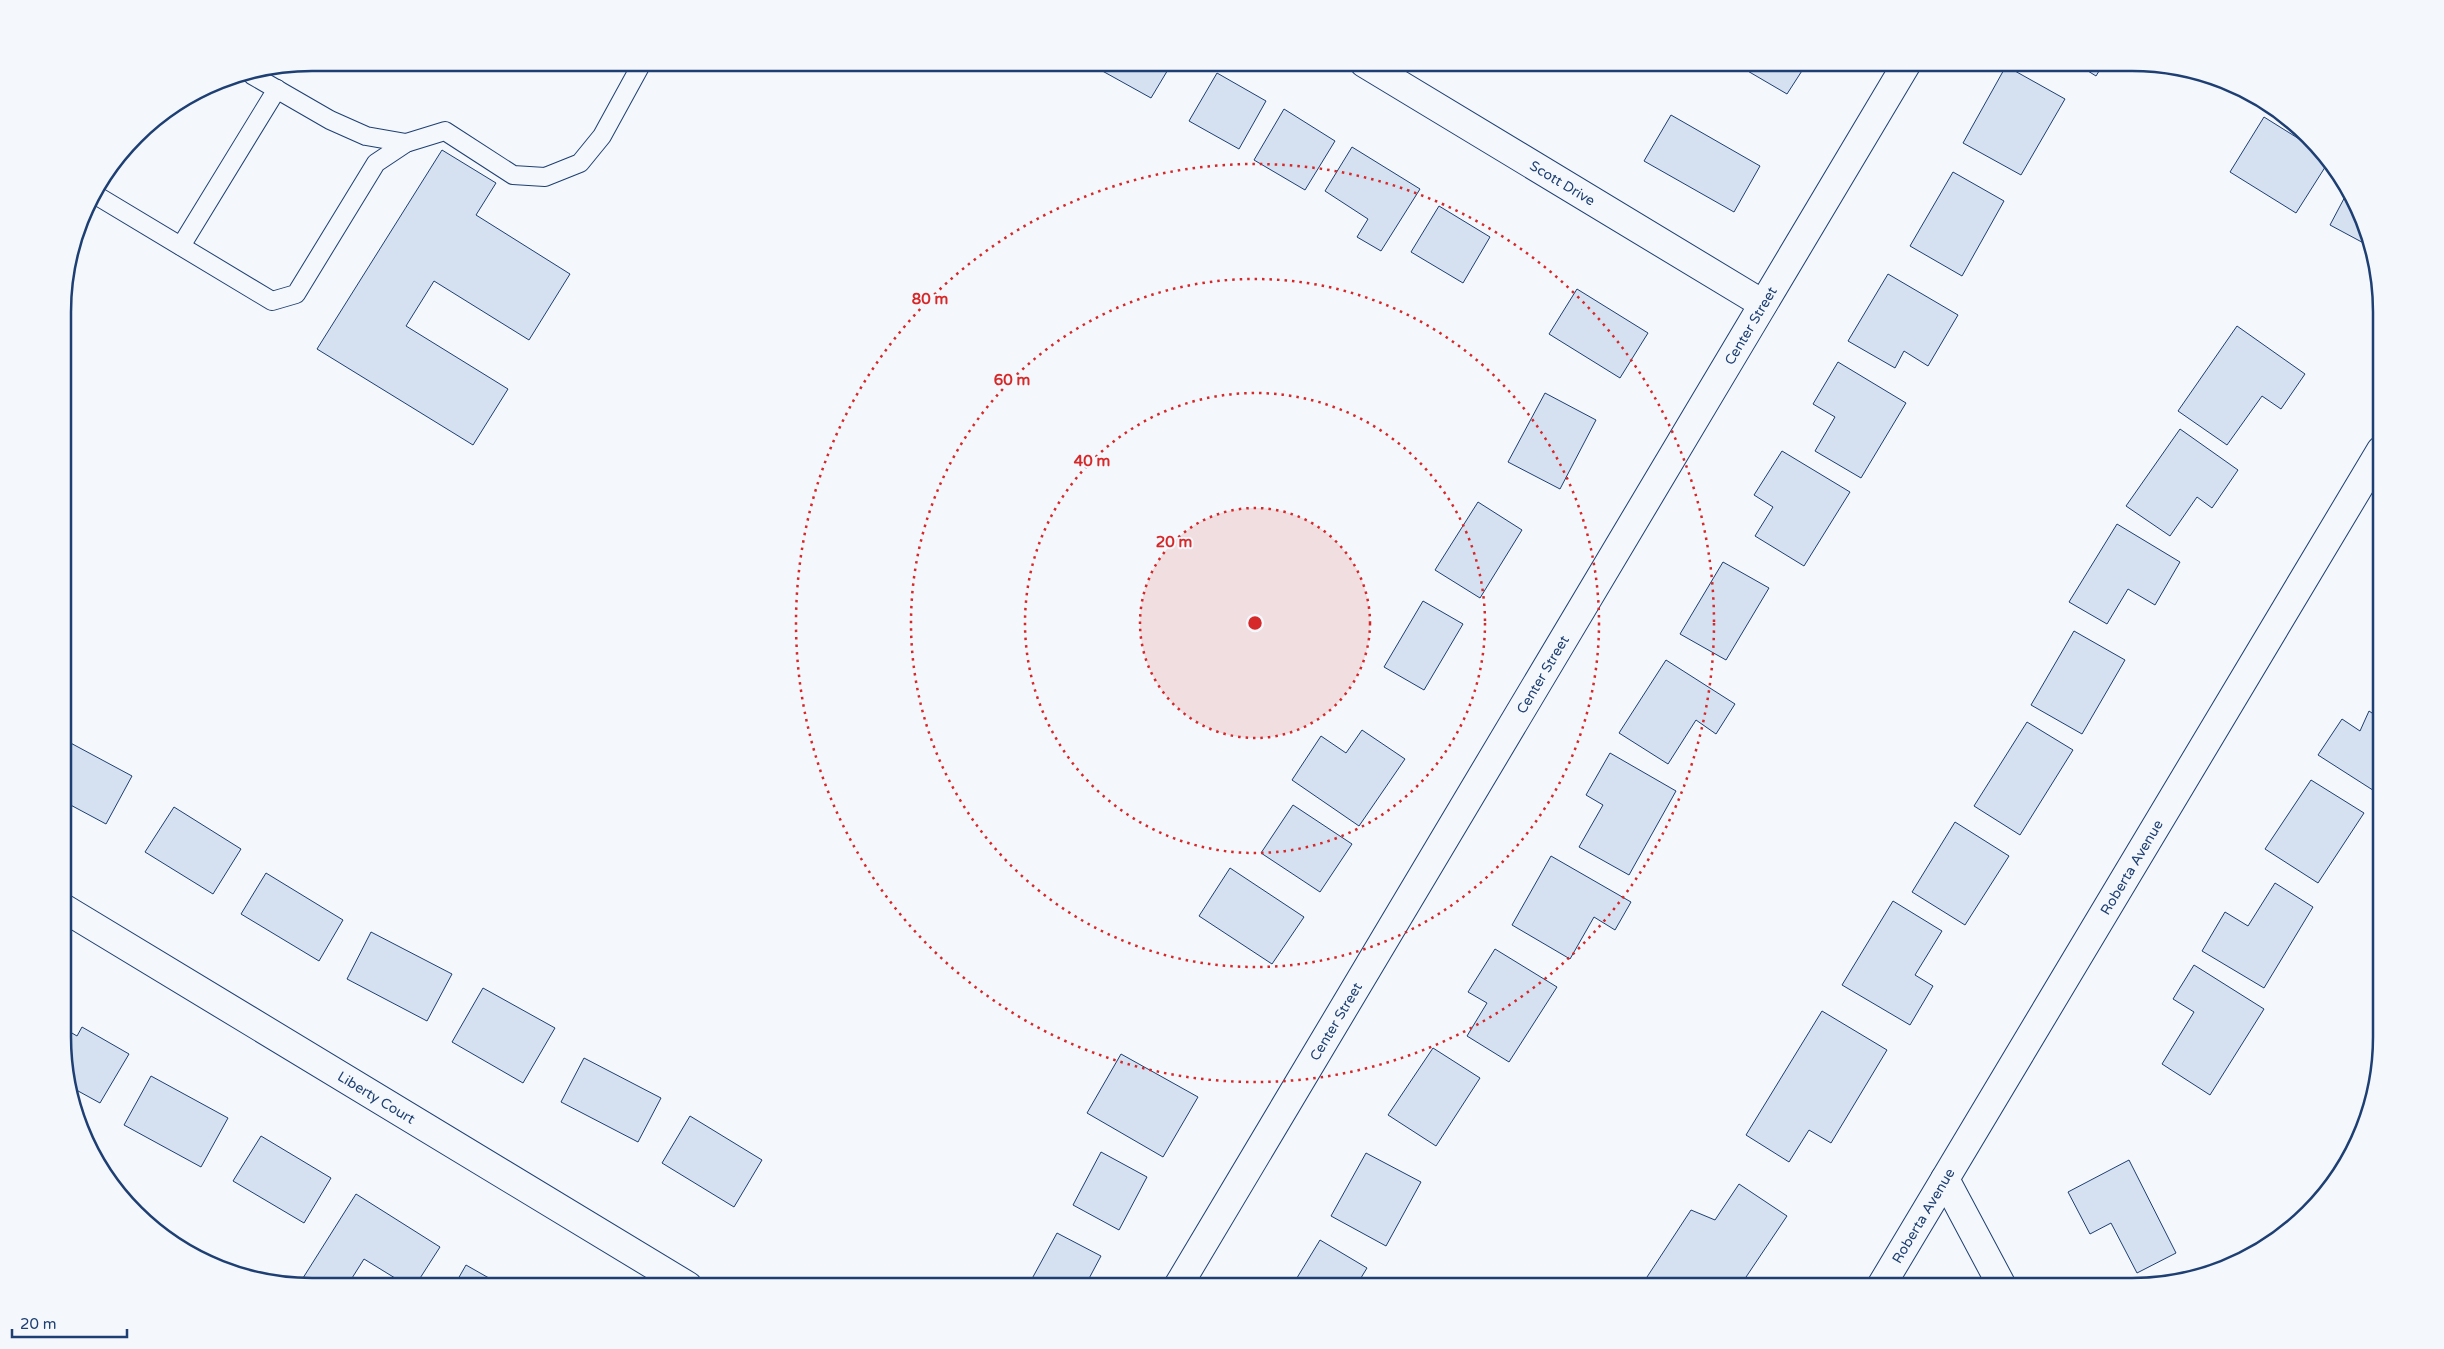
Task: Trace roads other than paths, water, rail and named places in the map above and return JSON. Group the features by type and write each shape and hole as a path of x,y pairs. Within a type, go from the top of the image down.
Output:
{"street":[{"name":"Scott Drive","path":"1379,71 1763,304"},
{"name":"Center Street","path":"1183,1278 1902,71"},
{"name":"Roberta Avenue","path":"1886,1278 2373,463"},
{"name":"Liberty Court","path":"71,913 675,1278"},
{"path":"1944,1179 1998,1278"}],"lane":[{"path":"101,198 272,301 296,294 376,162 406,143 445,132 513,175 545,176 580,163 602,136 637,71"},
{"path":"258,77 330,120 366,136 406,143"},
{"path":"181,246 277,89"}]}
